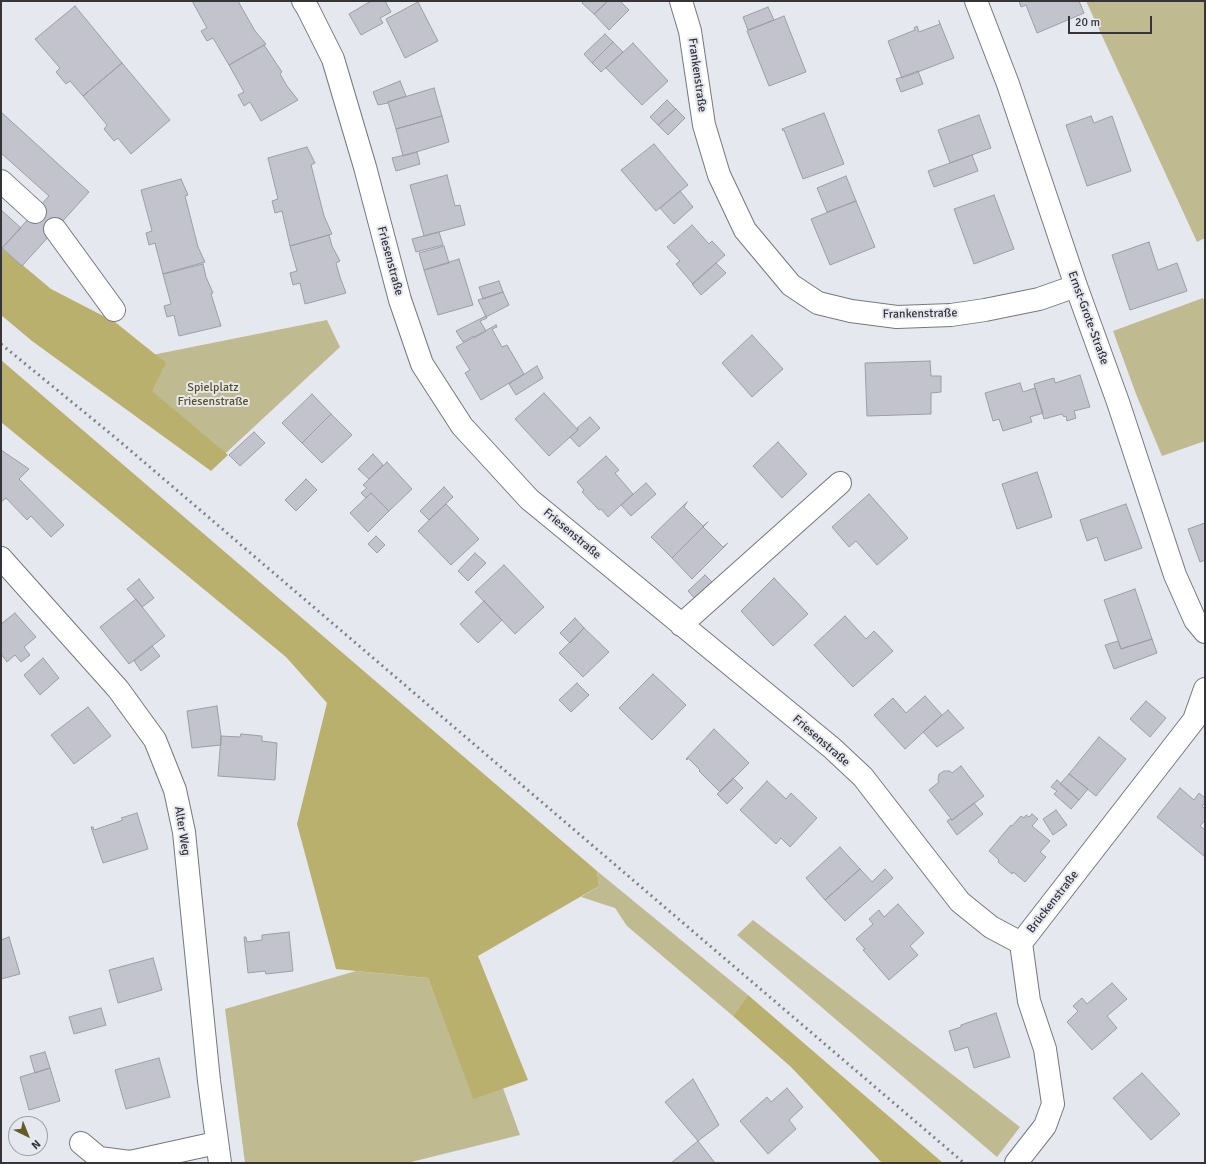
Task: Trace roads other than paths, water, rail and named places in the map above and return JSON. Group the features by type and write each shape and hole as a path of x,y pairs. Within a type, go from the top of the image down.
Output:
{"street":[{"name":"Friesenstraße","path":"303,1 333,59 365,167 400,300 422,364 462,426 529,499 832,748 863,777 960,902 992,927 1022,943"},
{"name":"Frankenstraße","path":"681,1 690,31 704,125 719,175 745,230 791,285 818,303 851,311 897,317 951,315 985,310 1039,299 1076,286"},
{"name":"Ernst-Grote-Straße","path":"976,1 1008,84 1076,286 1118,402 1175,575 1195,620 1205,632"},
{"path":"1,181 35,212"},
{"path":"55,229 114,310"},
{"path":"681,625 840,483"},
{"name":"Alter Weg","path":"1,558 118,689 155,740 175,790 184,832 218,1153"},
{"name":"Brückenstraße","path":"1016,1163 1045,1126 1053,1104 1045,1049 1029,1001 1022,943 1200,725 1205,689"},
{"path":"81,1143 100,1158 130,1162 218,1153"}],"railway":[{"path":"1,344 117,439 964,1163"}],"park label":[{"name":"Spielplatz Friesenstraße","path":"213,395"}]}
